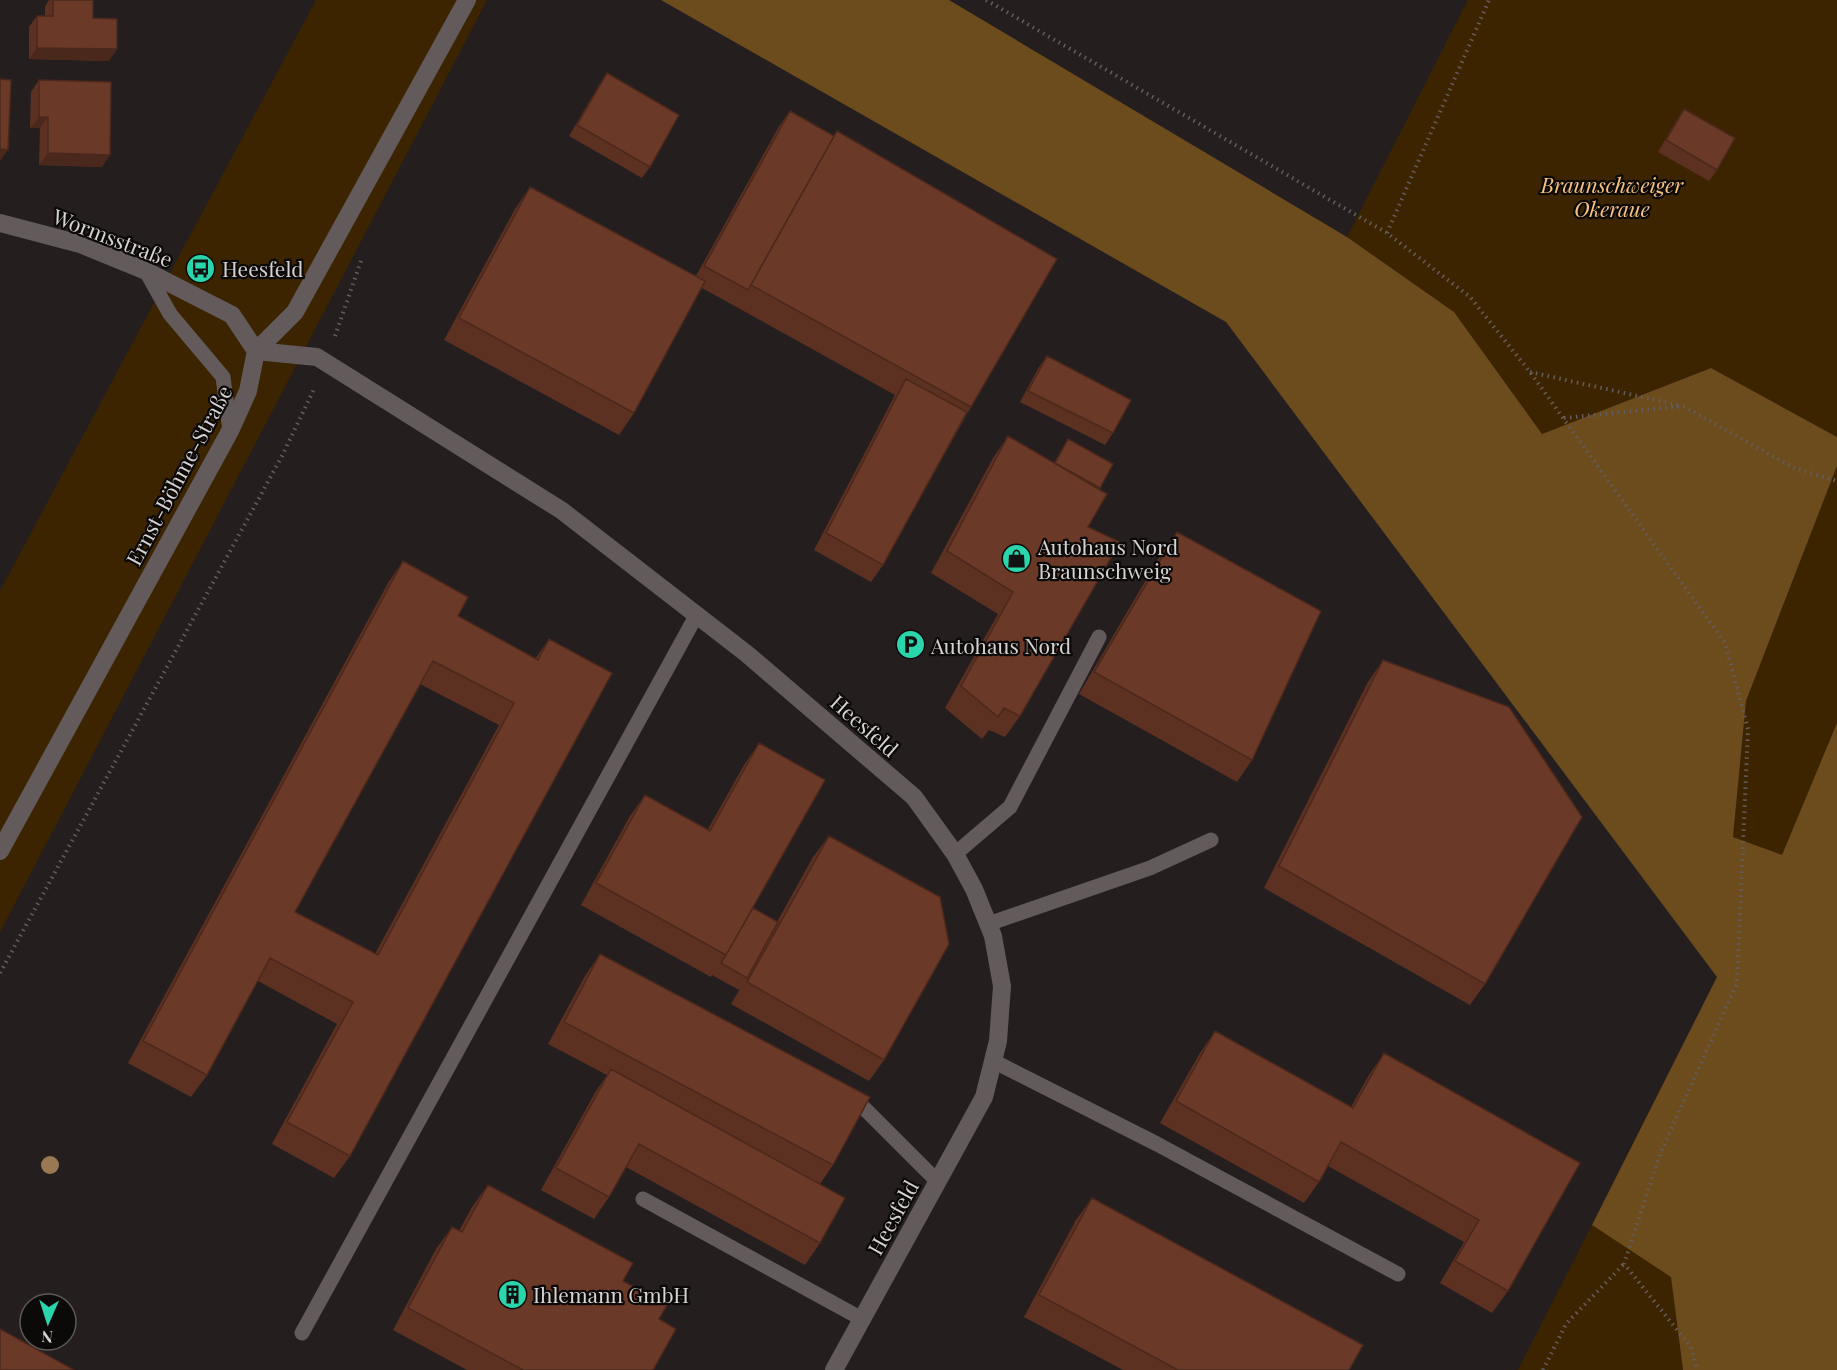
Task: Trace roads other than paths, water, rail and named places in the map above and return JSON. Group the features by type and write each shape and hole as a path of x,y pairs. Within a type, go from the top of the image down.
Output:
{"street":[{"path":"256,351 296,312 467,0"},
{"name":"Wormsstraße","path":"0,222 80,244 146,271 232,315 256,351"},
{"name":"Heesfeld","path":"256,351 317,357 561,510 747,654 914,797 955,854 974,888 988,924 1002,986 998,1041 984,1097 834,1370"},
{"name":"Ernst-Böhme-Straße","path":"0,851 230,431 248,390 256,351"}],"lane":[{"path":"146,271 170,314 223,377 230,431"},
{"path":"302,1333 696,616"},
{"path":"955,854 1010,807 1099,637"},
{"path":"988,924 1150,868 1211,840"},
{"path":"993,1061 1157,1144 1398,1274"},
{"path":"831,1087 860,1104 937,1181"},
{"path":"644,1199 861,1319"}],"place":[{"name":"Heesfeld","path":"201,268"},
{"name":"Autohaus Nord Braunschweig","path":"1017,558"},
{"name":"Autohaus Nord","path":"910,645"},
{"name":"Ihlemann GmbH","path":"512,1294"}],"park label":[{"name":"Braunschweiger Okeraue","path":"1612,196"}]}
